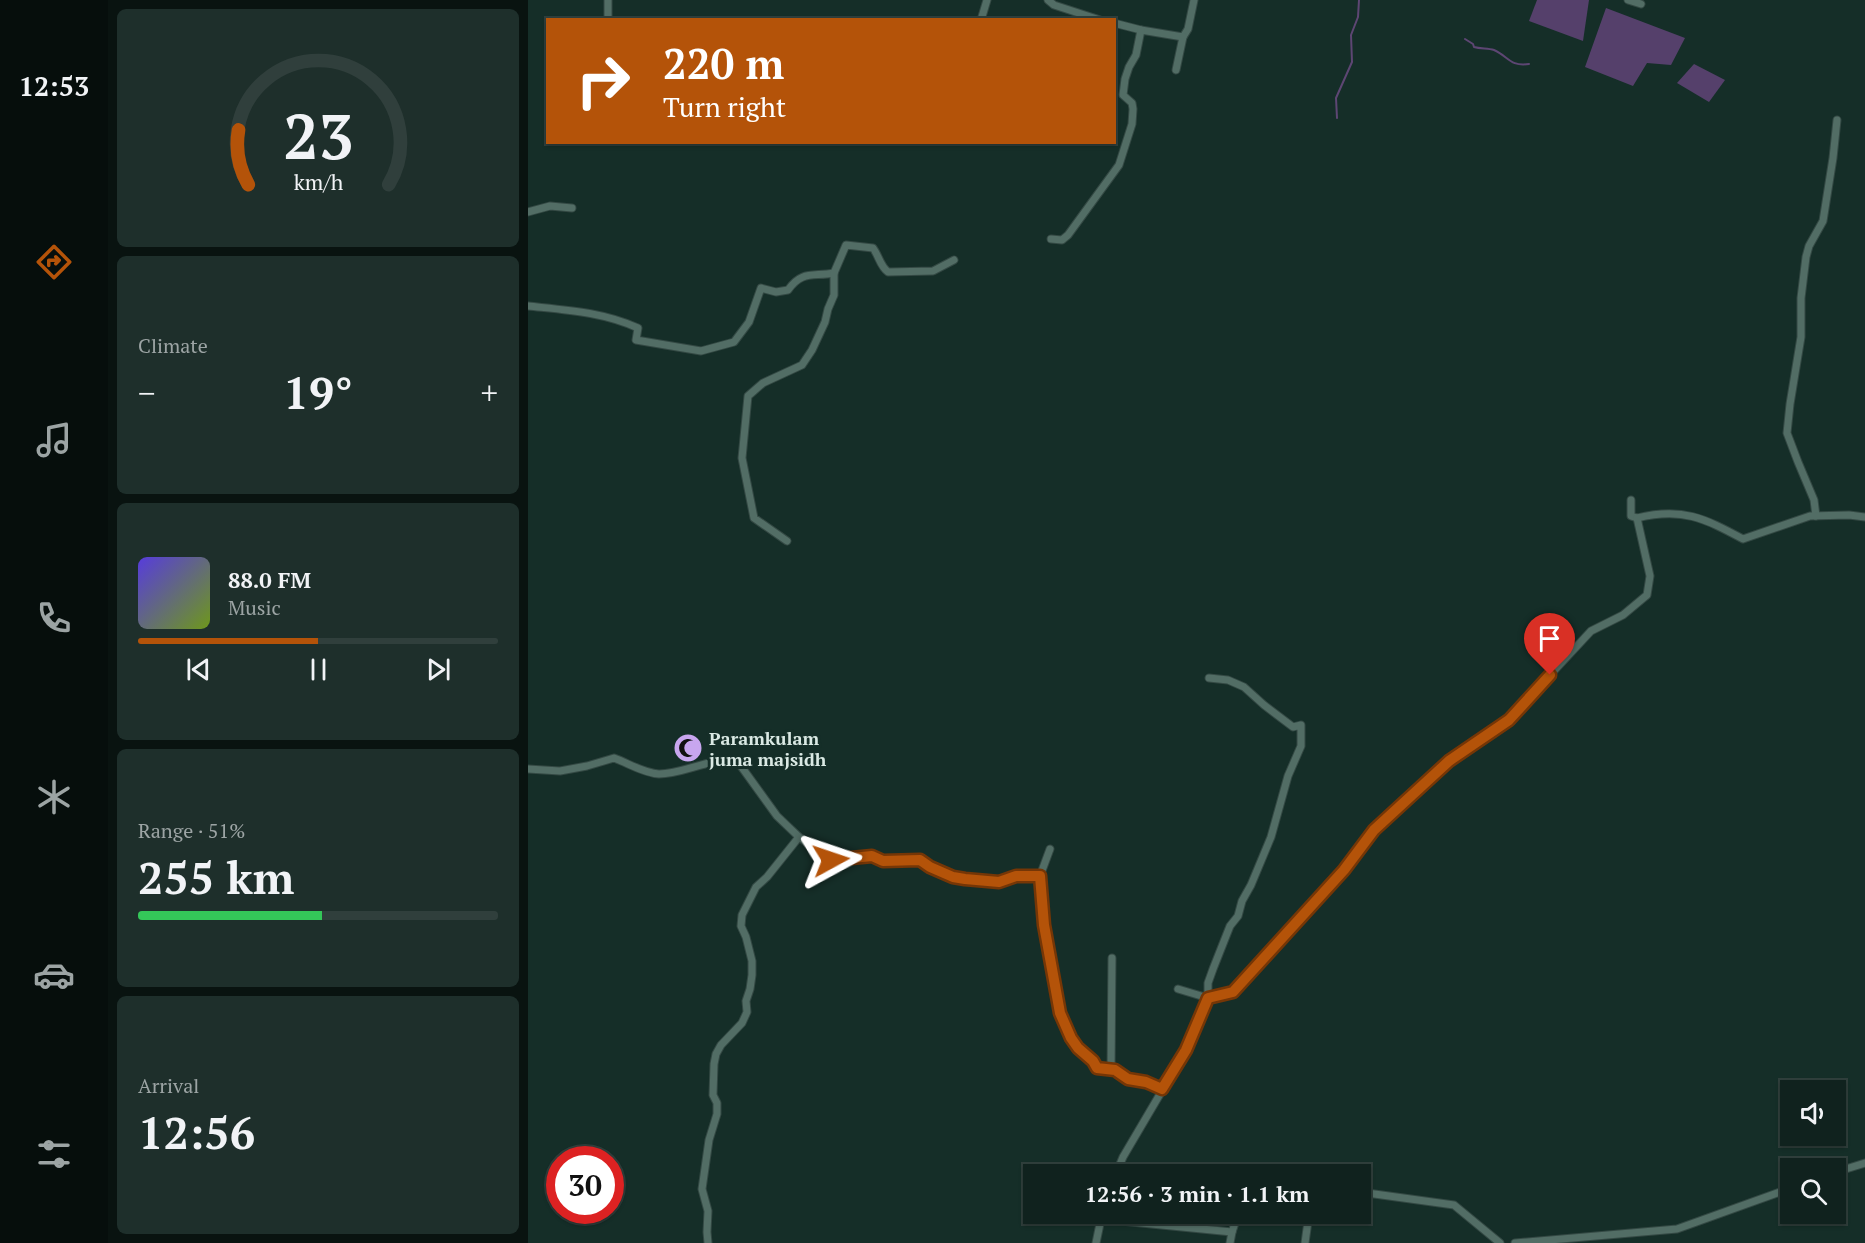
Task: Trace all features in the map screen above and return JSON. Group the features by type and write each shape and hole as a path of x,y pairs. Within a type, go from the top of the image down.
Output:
{"street":[{"path":"608,0 608,18"},
{"path":"982,18 987,0"},
{"path":"1048,0 1054,5 1094,18"},
{"path":"1176,70 1194,0"},
{"path":"1628,0 1641,4"},
{"path":"1116,24 1183,37"},
{"path":"1051,239 1062,240 1068,235 1119,165 1132,124 1132,103 1124,95 1125,79 1136,55 1141,30"},
{"path":"1816,516 1815,500 1787,433 1801,337 1801,298 1806,257 1809,246 1823,221 1837,120"},
{"path":"528,212 550,206 572,208"},
{"path":"788,541 754,518 742,458 748,396 763,383 802,364 812,350 834,295 834,273 846,245 873,248 884,269 888,272 933,271 954,260"},
{"path":"528,306 600,314 620,319 638,328 636,340 701,351 734,342 749,322 761,288 776,292 788,290 795,280 806,275 823,276 834,273"},
{"path":"1631,500 1631,516 1637,518 1658,512 1697,516 1743,539 1810,516 1865,517"},
{"path":"1178,989 1208,998 1233,992 1344,870 1374,830 1449,761 1509,720 1591,631 1623,615 1647,595 1650,576 1637,518"},
{"path":"1120,1164 1186,1050 1208,998 1208,983 1230,926 1238,916 1242,901 1271,837 1288,776 1301,746 1301,725 1293,727 1245,687 1209,678"},
{"path":"528,769 560,771 614,758 643,771 659,774 727,759 738,762 777,816 799,837 831,860 872,856 883,861 920,860 953,877 999,882 1016,876 1040,876"},
{"path":"708,1243 708,1211 702,1189 717,1114 714,1095 714,1064 721,1045 742,1023 747,1012 746,1001 752,975 752,961 741,926 741,915 756,887 768,877 799,837"},
{"path":"1050,849 1040,876 1044,925 1060,1013 1071,1038 1097,1068 1115,1070 1128,1079 1146,1082 1162,1089"},
{"path":"1111,1070 1112,958"},
{"path":"1846,1169 1865,1163"},
{"path":"1515,1243 1677,1228 1780,1192"},
{"path":"1371,1194 1454,1205 1500,1243"},
{"path":"1096,1243 1100,1224"},
{"path":"1167,1224 1232,1232"},
{"path":"1230,1243 1235,1224"},
{"path":"1305,1243 1308,1224"}],"shaded area":[{"path":"1537,0 1589,0 1583,41 1529,21"},
{"path":"1606,8 1685,38 1671,65 1647,63 1633,86 1585,67"},
{"path":"1694,64 1725,80 1709,102 1677,83"}],"waterway":[{"path":"1337,118 1336,98 1352,62 1351,35 1358,17 1359,0"},
{"path":"1465,39 1474,47 1494,50 1517,64 1529,64"}],"place":[{"name":"Paramkulam juma majsidh","path":"688,748"}],"route":[{"path":"831,860 872,856 883,861 920,860 953,877 999,882 1016,876 1040,876 1044,925 1056,999 1071,1038 1097,1068 1115,1070 1122,1077 1154,1084 1162,1089 1186,1050 1208,998 1233,992 1344,870 1374,830 1449,761 1509,720 1550,675"}]}
